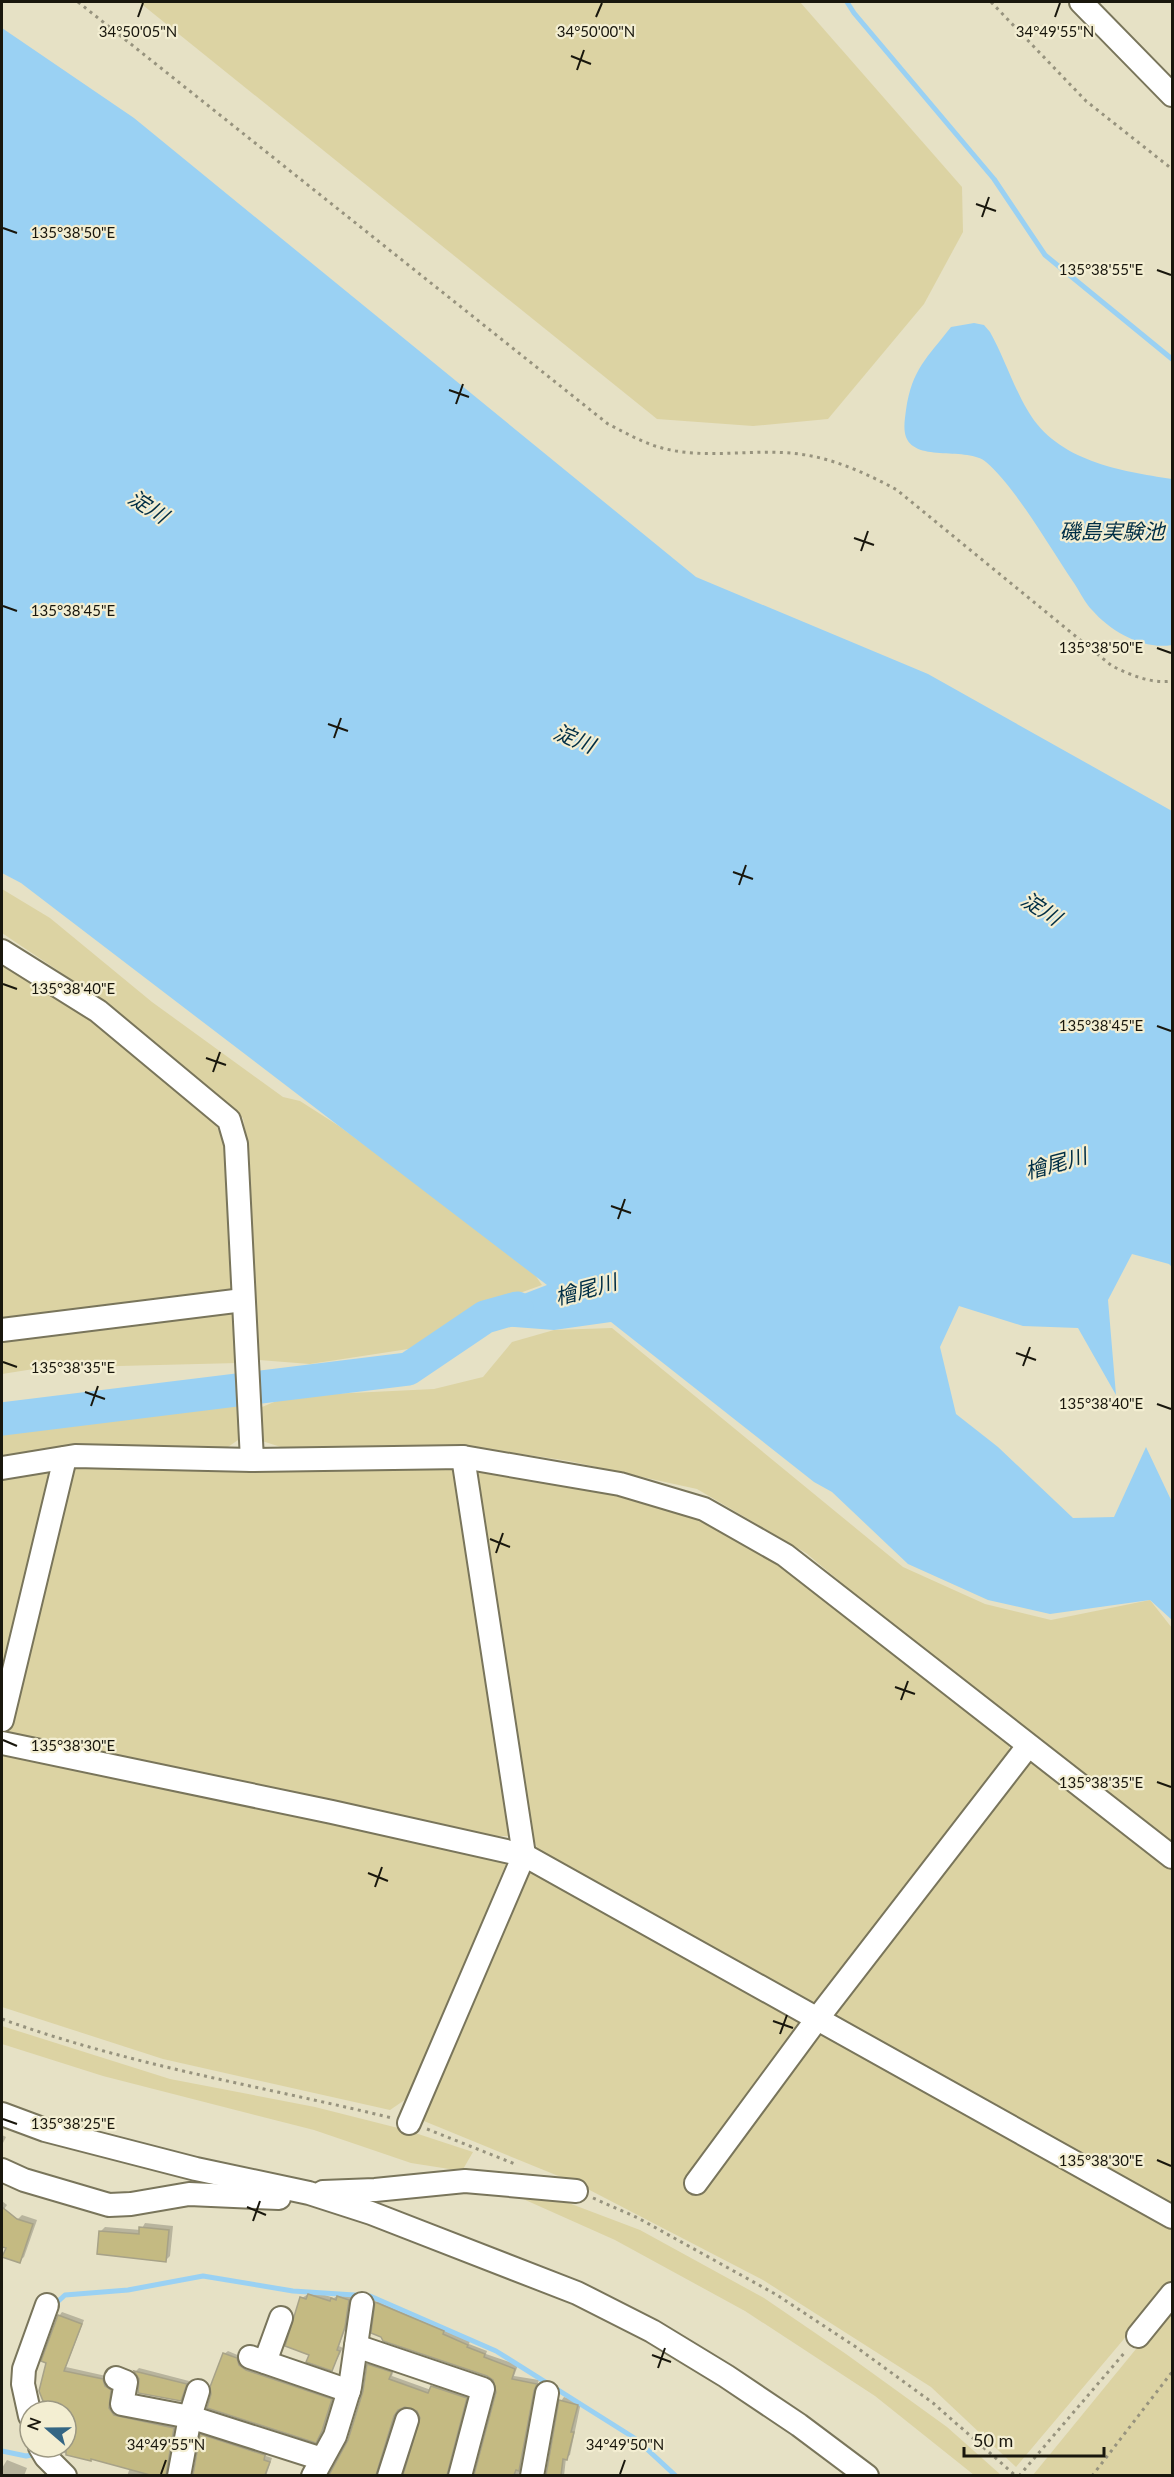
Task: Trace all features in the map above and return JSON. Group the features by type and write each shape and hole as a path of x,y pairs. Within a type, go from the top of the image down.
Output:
{"street":[{"path":"1081,2 1173,95"},
{"path":"2,951 98,1011 229,1120 236,1144 250,1449"},
{"path":"2,1330 243,1300"},
{"path":"2,1468 75,1456 250,1449 463,1457 620,1484 704,1509 785,1555 1173,1857"},
{"path":"409,2122 524,1855 463,1457"},
{"path":"2,1720 65,1458"},
{"path":"2,1743 524,1855 1173,2217"},
{"path":"696,2183 817,2019 1028,1746"},
{"path":"2,2114 45,2130 196,2169 309,2193 371,2213 577,2293 652,2331 726,2376 799,2425 867,2475"},
{"path":"2,2170 24,2180 108,2205 131,2204 189,2194 278,2198 309,2193 375,2190 465,2181 576,2191"},
{"path":"1138,2336 1173,2294"},
{"path":"116,2378 126,2382 122,2404 190,2417 318,2467 334,2436 349,2391 362,2304"},
{"path":"26,2399 23,2384 24,2370 47,2305"},
{"path":"280,2318 258,2359 349,2391"},
{"path":"356,2346 483,2389 460,2475"},
{"path":"179,2475 190,2417 198,2391"},
{"path":"532,2475 547,2393"},
{"path":"389,2475 406,2420"},
{"path":"48,2459 65,2475"}],"path":[{"path":"78,2 608,424 664,449 696,452 800,454 868,475 897,490 1112,666 1140,678 1163,682 1173,681"},
{"path":"992,2 1086,101 1173,169"},
{"path":"1019,2475 1096,2388 1138,2336"},
{"path":"1092,2475 1173,2372"}],"shaded area":[{"path":"139,2 800,2 962,187 963,232 924,304 828,419 753,426 657,419"},
{"path":"2,889 50,918 152,1002 283,1097 300,1101 339,1126 530,1268 542,1285 487,1305 415,1348 310,1364 259,1360 252,1290 249,1152 243,1118 75,982 2,933"},
{"path":"2,961 91,1019 209,1112 224,1141 231,1292 2,1319"},
{"path":"235,1310 238,1363 40,1368 2,1374 2,1337"},
{"path":"612,1328 903,1567 985,1604 1051,1620 1150,1600 1172,1628 1172,1849 944,1669 806,1553 697,1489 569,1461 461,1445 284,1448 262,1441 257,1409 289,1396 434,1389 483,1377 512,1342 554,1330"},
{"path":"238,1399 241,1438 225,1449 2,1461 2,1427"},
{"path":"449,1462 457,1471 515,1836 484,1836 6,1736 73,1467"},
{"path":"56,1469 2,1678 2,1478"},
{"path":"477,1469 618,1490 699,1515 795,1575 1009,1742 1009,1762 811,2006 541,1857 528,1826"},
{"path":"4,1754 502,1855 507,1861 409,2097 390,2110 163,2059 2,2007 2,1764"},
{"path":"1029,1756 1172,1866 1172,2206 831,2016"},
{"path":"530,1873 555,1880 1172,2226 1172,2282 1016,2467 931,2387 763,2280 578,2184 419,2119"},
{"path":"2,2026 170,2079 315,2107 406,2130 473,2152 462,2171 411,2163 314,2130 103,2076 2,2044"},
{"path":"503,2190 566,2202 640,2230 764,2298 947,2427 1001,2475 974,2475 875,2396 745,2311 615,2240"},
{"path":"1172,2305 1172,2475 1033,2475"}],"water":[{"name":"淀川","path":"2,28 134,118 696,577 928,674 1172,811 1172,1267 1169,1264 1132,1254 1108,1300 1116,1395 1078,1328 1023,1326 959,1306 940,1347 956,1414 998,1447 1073,1518 1114,1517 1146,1447 1172,1502 1172,1620 1150,1600 1050,1614 988,1600 908,1564 832,1492 814,1482 611,1322 554,1330 475,1324 464,1320 477,1312 547,1285 21,883 2,873"},
{"name":"磯島実験池","path":"974,323 984,325 990,332 1028,411 1040,428 1055,442 1091,461 1132,472 1172,479 1172,645 1150,645 1139,642 1118,632 1100,618 1087,604 1021,503 986,462 978,457 967,455 920,450 906,437 904,424 909,396 912,384 922,365 951,327"}],"building":[{"path":"2,2207 17,2219 33,2224 20,2263 2,2257 6,2248 2,2247"},
{"path":"139,2227 169,2230 166,2262 97,2254 99,2231 139,2234"},
{"path":"308,2294 330,2301 331,2298 336,2300 337,2296 349,2300 345,2327 337,2350 340,2351 332,2371 306,2362 309,2355 285,2346 300,2297 306,2299"},
{"path":"375,2302 444,2331 443,2334 485,2354 484,2357 515,2369 512,2379 537,2384 519,2471 516,2470 514,2475 474,2475 496,2392 493,2380 383,2341 381,2337 371,2333"},
{"path":"58,2315 82,2324 64,2371 103,2379 105,2386 111,2390 109,2408 114,2415 174,2428 166,2475 150,2475 91,2459 91,2461 78,2458 78,2399 42,2399 39,2391 46,2363 41,2361"},
{"path":"223,2353 237,2358 239,2365 246,2370 332,2399 316,2443 207,2408 211,2394 210,2387"},
{"path":"367,2364 392,2372 389,2379 428,2393 431,2386 467,2398 447,2475 403,2475 420,2418 417,2411 405,2407 398,2410 394,2416 376,2475 329,2475 348,2440 363,2391"},
{"path":"134,2371 187,2384 181,2401 138,2393 139,2379"},
{"path":"559,2400 578,2405 571,2432 574,2432 567,2460 563,2459 561,2475 546,2475"},
{"path":"200,2434 265,2455 264,2460 270,2462 265,2475 193,2475"}],"waterway":[{"path":"847,2 994,179 1045,255 1172,359"},
{"name":"檜尾川","path":"2,1419 408,1369 485,1317 517,1308"},
{"path":"53,2306 65,2295 128,2290 203,2276 293,2291 370,2296 496,2351 636,2439 676,2476"},
{"path":"2,2451 18,2454"}]}
